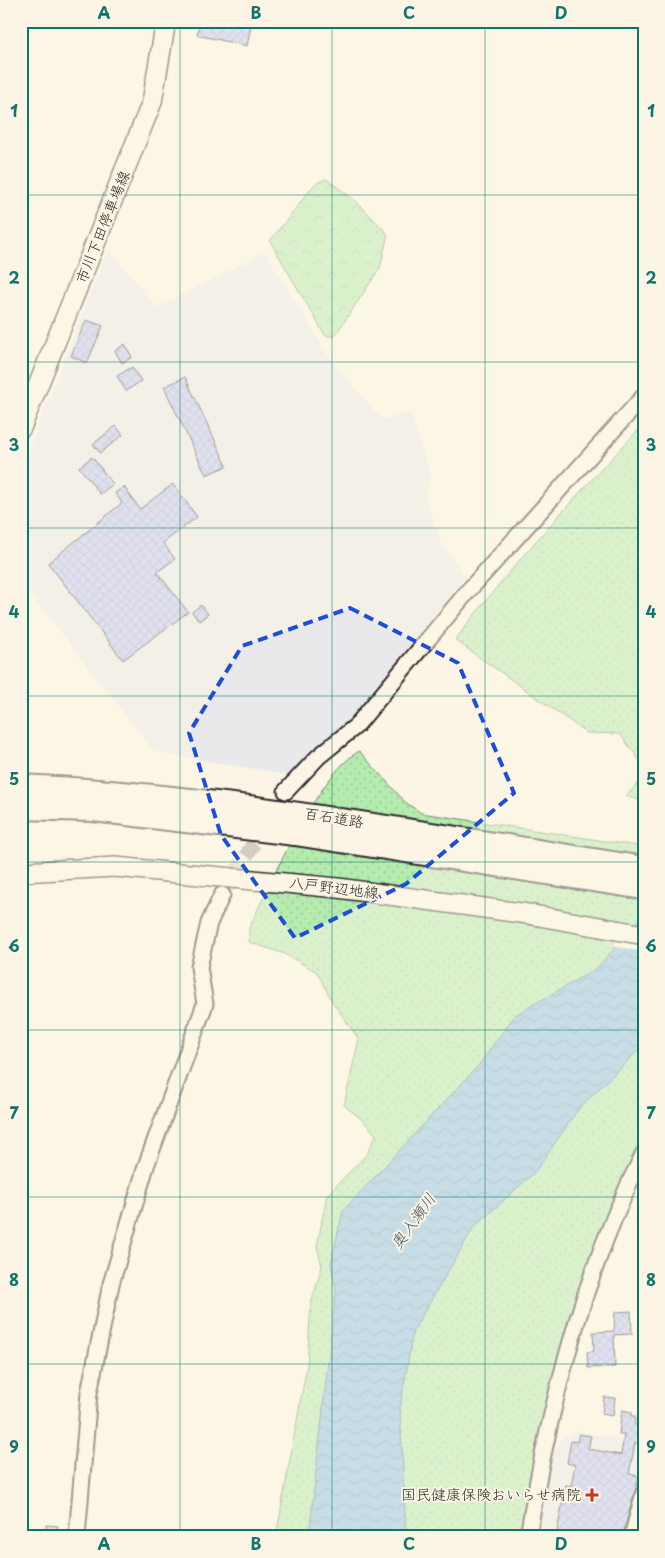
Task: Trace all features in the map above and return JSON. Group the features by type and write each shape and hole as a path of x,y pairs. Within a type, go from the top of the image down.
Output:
{"highway":[{"name":"百石道路","path":"21,786 97,790 307,814 644,868"},
{"name":"百石道路","path":"21,808 93,810 295,834 644,888"}],"main road":[{"name":"市川下田停車場線","path":"21,428 152,102 166,21"},
{"name":"八戸野辺地線","path":"21,872 115,867 266,880 528,914 644,935"}],"street":[{"path":"286,791 318,757 356,726 468,591 644,396"},
{"path":"77,1537 89,1392 111,1284 146,1166 205,1004 199,967 209,923 222,895"},
{"path":"528,1537 538,1474 580,1306 619,1202 644,1154"},
{"path":"632,1537 644,1493"}],"highlighted area":[{"path":"350,608 458,663 514,793 406,884 295,938 221,835 189,733 242,646"}],"shaded area":[{"path":"108,249 157,308 265,252 327,354 382,420 411,413 430,475 425,498 441,543 465,577 348,722 288,775 155,752 21,582 21,470"},
{"name":"国民健康保険おいらせ病院","path":"576,1431 626,1441 644,1448 644,1513 638,1537 533,1537 546,1464 563,1438"}],"green space":[{"path":"326,179 356,201 388,234 380,268 334,337 325,335 270,241 315,184"},
{"path":"644,424 644,766 620,734 587,733 455,640 523,556"},
{"path":"359,751 405,802 421,813 644,847 644,915 596,969 515,1015 478,1066 343,1211 331,1263 336,1290 309,1537 276,1537 307,1365 311,1304 322,1266 317,1246 327,1195 367,1154 376,1135 366,1123 344,1105 359,1039 333,1003 317,972 285,954 249,942 249,928 296,832 311,806 343,764"},
{"path":"644,777 644,802 626,796"},
{"path":"644,1045 644,1138 613,1198 583,1277 558,1359 521,1537 406,1537 400,1408 413,1331 474,1227 535,1172 579,1108"}],"water":[{"name":"奥入瀬川","path":"644,915 644,1045 579,1108 535,1172 474,1227 413,1331 400,1408 406,1537 309,1537 336,1290 331,1263 343,1211 478,1066 515,1015 596,969"}],"pier":[{"path":"633,924 644,926 644,952 612,946"}],"building":[{"path":"200,21 252,21 247,46 197,35"},
{"path":"86,320 103,326 87,363 71,356"},
{"path":"125,344 132,357 122,363 115,351"},
{"path":"132,367 141,381 126,391 117,376"},
{"path":"185,377 227,466 206,475 164,387"},
{"path":"116,426 123,435 100,453 93,444"},
{"path":"92,457 113,484 100,494 79,467"},
{"path":"173,484 197,517 163,543 175,559 157,572 188,612 123,660 48,563 122,503 115,493 124,487 140,509"},
{"path":"201,605 208,614 199,621 192,612"},
{"path":"631,1311 632,1334 614,1335 615,1367 588,1368 587,1352 594,1351 593,1332 614,1331 615,1312"},
{"path":"604,1397 615,1398 613,1416 602,1414"},
{"path":"622,1410 632,1412 631,1416 635,1416 635,1425 644,1427 644,1445 635,1443 629,1474 639,1476 623,1534 617,1533 617,1536 593,1532 592,1537 556,1537 566,1485 571,1486 575,1465 567,1463 571,1441 577,1442 579,1434 591,1436 588,1449 621,1455 624,1434 619,1434"},
{"path":"46,1525 58,1526 57,1537 46,1537"}],"tunnel":[{"path":"222,895 286,791"}],"place":[{"name":"国民健康保険おいらせ病院","path":"592,1495"}]}
